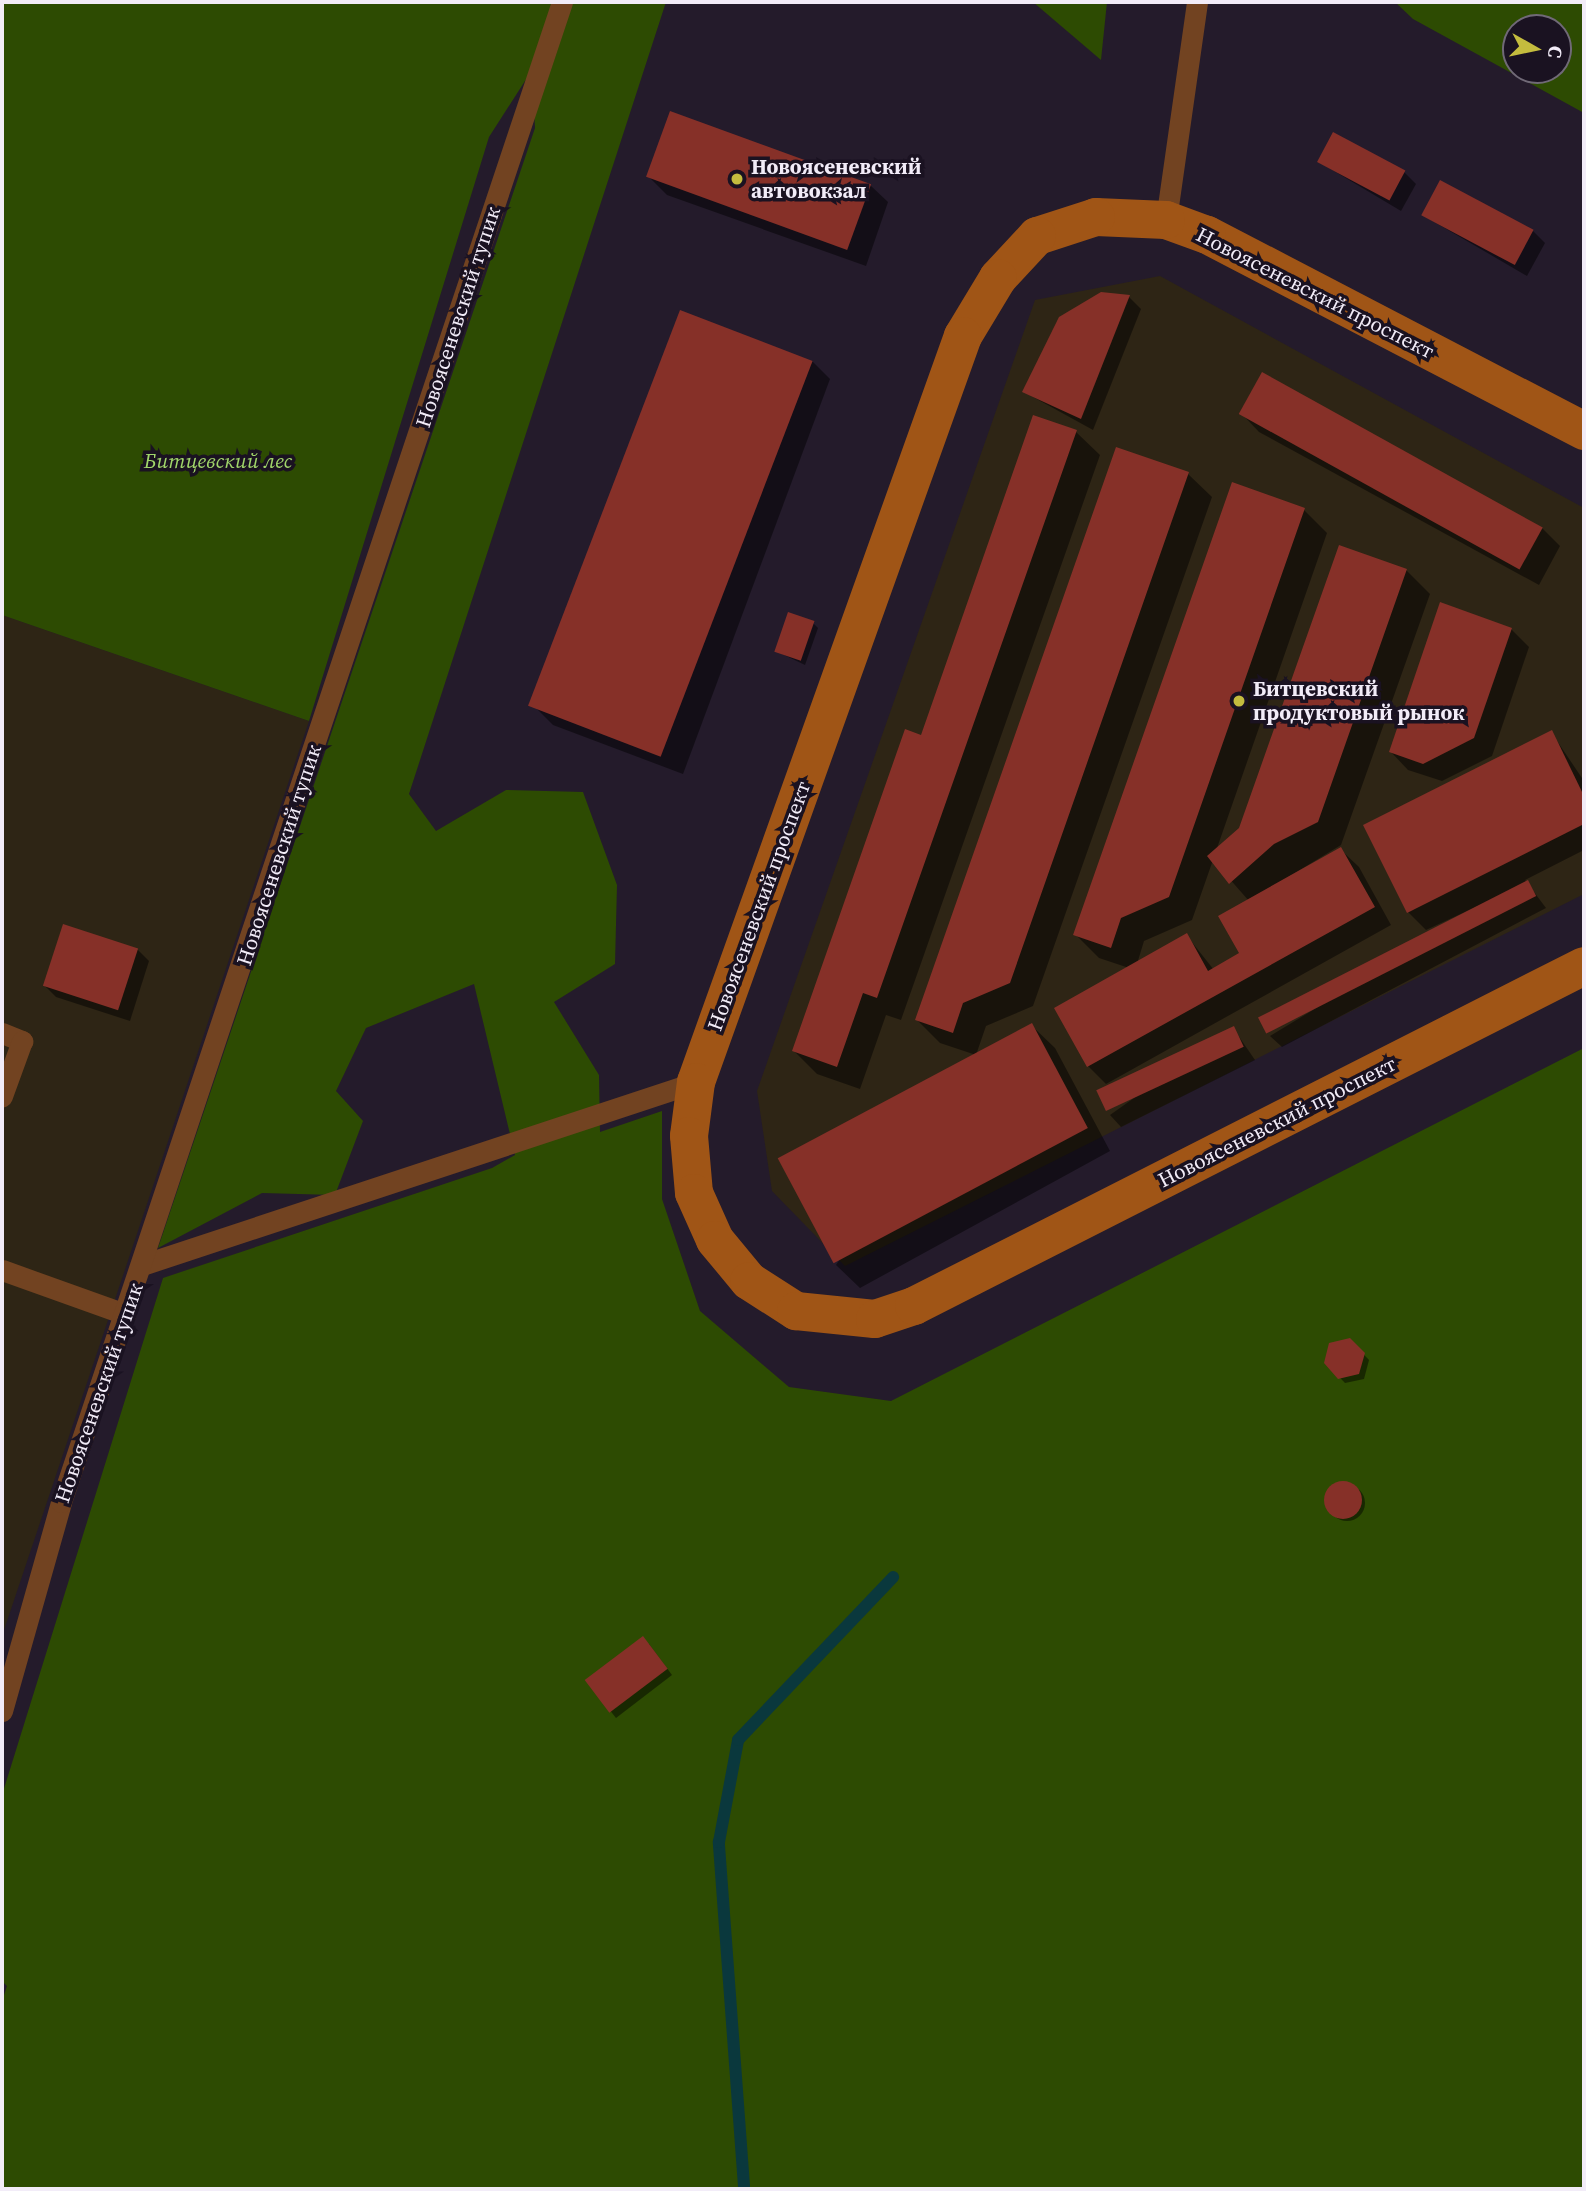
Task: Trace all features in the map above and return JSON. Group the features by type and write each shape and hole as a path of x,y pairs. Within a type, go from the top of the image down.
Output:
{"street":[{"name":"Новоясеневский проспект","path":"1584,431 1207,235 1166,220 1096,217 1037,236 998,278 963,336 696,1082 689,1136 694,1192 715,1240 749,1281 796,1311 875,1319 914,1306 1584,966"}],"lane":[{"name":"Новоясеневский тупик","path":"2,1711 61,1502 562,2"},
{"path":"1166,220 1197,2"},
{"path":"2,1033 22,1041 2,1096"},
{"path":"142,1265 696,1082"},
{"path":"2,1270 125,1314"}],"shaded area":[{"name":"Битцевский продуктовый рынок","path":"1160,276 1584,508 1584,894 845,1266 772,1191 757,1091 1035,300"},
{"path":"2,615 309,721 2,1636"}],"green space":[{"name":"Битцевский лес","path":"2,2 666,2 409,794 436,831 506,790 583,792 617,885 615,964 554,1002 599,1075 600,1132 662,1111 662,1199 700,1311 789,1387 891,1401 1584,1048 1584,2189 2,2189 2,2001 7,1986 2,1981 2,1795 163,1278 492,1168 515,1155 474,984 366,1028 336,1091 363,1121 335,1195 262,1193 158,1248 535,128 532,70 489,137 309,721 2,615"},
{"path":"1033,2 1107,2 1101,60"},
{"path":"1395,2 1584,2 1584,113 1531,84 1572,84 1572,14 1502,14 1502,68 1413,19"}],"building":[{"path":"670,111 871,184 847,250 646,177"},
{"path":"1333,132 1405,170 1389,201 1317,162"},
{"path":"1440,180 1534,230 1515,265 1421,215"},
{"path":"1101,292 1130,295 1081,419 1022,392 1059,317"},
{"path":"680,310 813,361 661,757 528,706"},
{"path":"1262,372 1543,528 1519,570 1239,414"},
{"path":"1033,415 1077,430 877,998 863,993 837,1067 792,1051 905,729 921,735"},
{"path":"1116,447 1189,472 1010,983 963,1003 953,1033 915,1020"},
{"path":"1232,482 1305,508 1169,897 1121,918 1111,948 1073,935"},
{"path":"1339,545 1407,569 1318,822 1274,844 1229,884 1207,856 1239,828"},
{"path":"1440,602 1512,628 1474,738 1423,764 1389,752"},
{"path":"788,612 814,621 801,661 774,652"},
{"path":"1552,730 1584,796 1584,824 1407,913 1363,825"},
{"path":"1341,847 1375,907 1087,1067 1054,1008 1187,933 1208,971 1239,953 1218,916"},
{"path":"1528,880 1536,896 1266,1034 1258,1018"},
{"path":"63,924 138,948 118,1010 43,986"},
{"path":"1032,1023 1088,1128 834,1263 778,1158"},
{"path":"1234,1026 1244,1047 1106,1111 1096,1090"},
{"path":"1350,1338 1365,1353 1359,1374 1338,1379 1324,1363 1329,1343"},
{"path":"1343,1481 1357,1486 1362,1500 1357,1514 1343,1519 1329,1514 1324,1500 1329,1486"},
{"path":"643,1636 668,1669 609,1713 585,1680"}],"waterway":[{"path":"744,2186 719,1842 738,1740 893,1577"}],"place":[{"name":"Новоясеневский автовокзал","path":"737,179"},
{"name":"Битцевский продуктовый рынок","path":"1239,701"}]}
